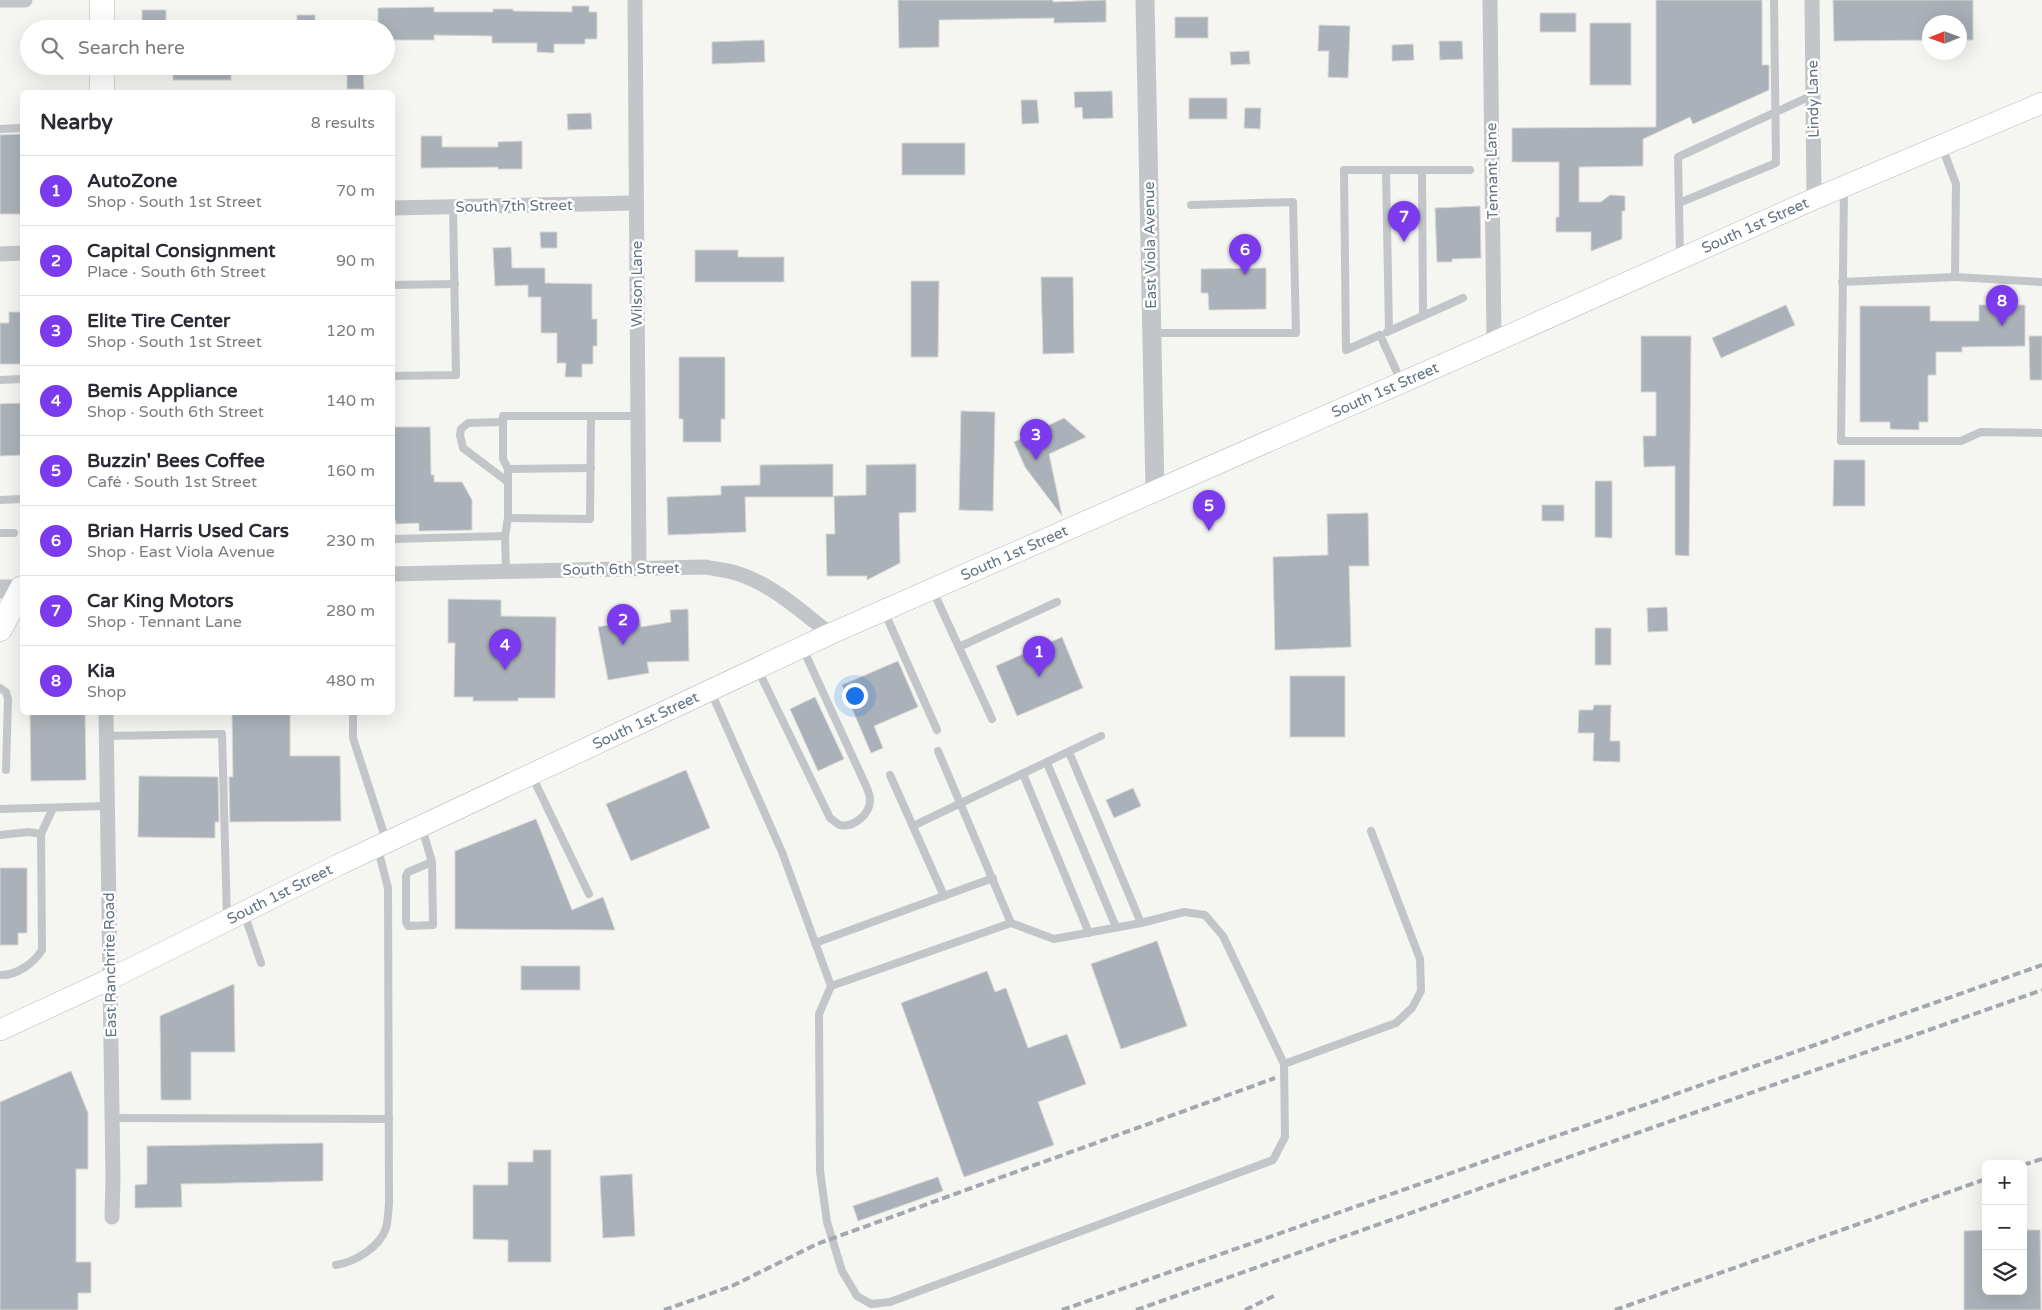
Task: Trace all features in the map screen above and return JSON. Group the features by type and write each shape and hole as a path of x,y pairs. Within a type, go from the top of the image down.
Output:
{"main road":[{"path":"102,0 102,20"},
{"path":"102,75 102,90"},
{"name":"South 1st Street","path":"0,1030 110,979 382,844 830,634 1814,199 2042,103"},
{"path":"0,629 17,589"}],"street":[{"path":"0,0 25,0"},
{"name":"Wilson Lane","path":"635,0 639,568"},
{"name":"East Viola Avenue","path":"1145,0 1155,490"},
{"name":"Tennant Lane","path":"1490,0 1494,342"},
{"name":"Lindy Lane","path":"1812,0 1814,199"},
{"name":"South 7th Street","path":"395,208 636,203"},
{"path":"0,254 20,253"},
{"name":"South 6th Street","path":"395,574 705,567 737,573 764,586 784,598 830,634"},
{"name":"East Ranchrite Road","path":"106,715 112,1218"}],"lane":[{"path":"1679,203 1776,163 1774,0"},
{"path":"1680,259 1678,157 1813,95"},
{"path":"0,129 20,128"},
{"path":"1941,145 1956,184 1955,277"},
{"path":"1463,298 1346,350 1344,170 1470,170"},
{"path":"1386,170 1389,331"},
{"path":"1422,170 1423,316"},
{"path":"1844,186 1841,441 1961,441 1981,432 2042,433"},
{"path":"1152,334 1296,333 1294,202 1191,204"},
{"path":"395,376 456,375 453,207"},
{"path":"1842,282 1955,277 2042,282"},
{"path":"395,285 455,284"},
{"path":"1380,334 1402,382"},
{"path":"0,380 20,379"},
{"path":"506,572 505,536 508,518 508,469 503,459 503,416 638,416"},
{"path":"508,518 590,519 591,416"},
{"path":"503,422 468,423 461,429 460,435 463,448 508,482"},
{"path":"508,469 590,468"},
{"path":"0,500 20,499"},
{"path":"0,533 14,533"},
{"path":"395,539 505,536"},
{"path":"932,589 992,718"},
{"path":"959,647 1057,602"},
{"path":"883,610 937,730"},
{"path":"757,668 830,818 839,824 846,825 856,822 864,817 868,809 870,800 867,788 802,647"},
{"path":"0,688 6,692 8,699 6,770"},
{"path":"710,691 782,852 831,986 819,1014 820,1171 827,1222 842,1271 857,1296 871,1304 890,1302 1273,1160 1285,1136 1284,1064 1223,936 1205,915 1184,912 1141,923 1054,939 1011,923 831,986"},
{"path":"336,1265 345,1264 372,1248 386,1229 389,1204 388,888 382,844 353,738 352,715"},
{"path":"107,736 222,734 235,917 261,963"},
{"path":"913,826 1101,736"},
{"path":"938,751 1011,923"},
{"path":"1068,752 1141,923"},
{"path":"1047,763 1116,927"},
{"path":"531,774 589,894"},
{"path":"1023,774 1089,933"},
{"path":"890,775 944,896"},
{"path":"0,810 108,806"},
{"path":"0,975 7,975 30,964 42,950 41,834 53,808"},
{"path":"421,826 432,862 433,924 408,926 406,922 406,876 408,872 432,862"},
{"path":"1284,1064 1396,1023 1412,1008 1421,991 1420,959 1371,831"},
{"path":"0,835 29,832 41,834"},
{"path":"815,943 993,878"},
{"path":"112,1118 389,1119"}],"building":[{"path":"898,0 1053,0 1053,2 1106,0 1106,22 1054,23 1054,18 939,20 939,47 899,48"},
{"path":"1656,0 1762,0 1762,65 1769,65 1769,90 1693,124 1690,117 1643,139 1643,166 1579,167 1579,202 1601,202 1610,195 1625,196 1625,211 1622,211 1622,239 1591,251 1591,232 1556,232 1556,217 1559,217 1559,162 1512,162 1512,128 1656,127"},
{"path":"1833,0 1973,0 1973,40 1967,40 1967,15 1922,15 1922,40 1834,41"},
{"path":"572,6 589,6 589,12 597,12 597,39 585,39 585,44 554,44 554,53 537,52 537,43 492,43 492,36 434,35 434,40 395,40 395,20 378,20 378,8 434,7 434,12 493,12 493,9 513,9 513,11 572,12"},
{"path":"142,10 166,10 166,20 142,20"},
{"path":"1540,13 1576,13 1576,32 1540,32"},
{"path":"297,15 315,15 315,20 297,20"},
{"path":"1175,17 1208,17 1208,38 1175,38"},
{"path":"1590,23 1631,23 1631,85 1590,85"},
{"path":"1319,25 1350,26 1348,78 1328,77 1329,51 1318,51"},
{"path":"764,40 765,62 712,64 712,42"},
{"path":"1439,41 1462,41 1463,59 1440,60"},
{"path":"1413,44 1414,60 1392,61 1392,45"},
{"path":"1249,51 1250,64 1231,65 1230,52"},
{"path":"173,75 231,75 231,80 173,80"},
{"path":"347,75 363,75 364,89 347,89"},
{"path":"1112,91 1113,118 1083,119 1082,107 1075,108 1074,92"},
{"path":"1189,98 1227,98 1227,119 1189,119"},
{"path":"1021,100 1037,100 1039,123 1022,124"},
{"path":"1245,108 1261,108 1260,129 1244,128"},
{"path":"591,113 592,129 568,130 567,114"},
{"path":"20,134 20,214 0,214 0,135"},
{"path":"421,136 442,136 442,147 498,147 498,142 522,141 522,169 498,169 498,167 421,168"},
{"path":"902,143 965,143 965,175 902,175"},
{"path":"1480,206 1481,258 1452,259 1452,262 1437,262 1435,208"},
{"path":"540,232 557,232 557,248 541,248"},
{"path":"511,247 512,268 545,268 545,283 592,284 592,319 597,319 597,346 593,346 593,364 582,364 582,377 565,377 566,363 557,363 557,333 541,333 541,297 528,297 528,285 495,286 493,248"},
{"path":"695,250 738,250 738,257 784,257 784,282 695,282"},
{"path":"1266,268 1266,309 1209,310 1208,293 1201,293 1201,269"},
{"path":"1041,277 1073,277 1074,353 1043,354"},
{"path":"911,281 939,281 938,357 911,357"},
{"path":"1786,305 1795,325 1721,358 1712,338"},
{"path":"1979,305 2025,305 2025,346 1962,347 1962,352 1936,352 1936,375 1928,375 1928,422 1919,422 1919,430 1890,429 1890,422 1860,422 1860,306 1930,306 1930,321 1979,321"},
{"path":"9,312 20,312 20,364 0,364 0,323 9,323"},
{"path":"1641,336 1691,336 1689,556 1675,555 1675,466 1644,467 1643,436 1656,436 1656,392 1641,392"},
{"path":"2029,336 2042,336 2042,380 2030,380"},
{"path":"679,357 725,357 725,419 721,419 721,442 683,442 683,419 679,419"},
{"path":"20,403 20,455 0,456 0,404"},
{"path":"961,411 995,412 993,511 959,510"},
{"path":"1064,418 1086,437 1049,454 1062,516 1025,467 1014,442"},
{"path":"395,427 430,427 431,475 434,475 434,482 462,482 472,500 472,530 419,531 419,523 396,524"},
{"path":"1834,460 1865,460 1865,506 1833,506"},
{"path":"833,464 833,497 745,497 746,532 668,535 667,497 721,495 721,486 760,485 760,465"},
{"path":"916,464 916,512 899,513 900,563 867,580 867,576 827,576 826,534 835,534 834,496 866,495 866,465"},
{"path":"1595,481 1612,481 1612,538 1595,537"},
{"path":"1542,505 1564,505 1564,521 1542,521"},
{"path":"1368,513 1369,566 1349,566 1351,647 1275,650 1273,557 1328,555 1327,514"},
{"path":"448,599 501,600 501,616 556,617 555,698 518,698 518,701 473,701 473,697 454,697 455,643 448,643"},
{"path":"1667,607 1668,631 1648,632 1647,608"},
{"path":"688,609 689,661 647,662 649,673 608,680 598,627 639,619 641,627 671,622 670,610"},
{"path":"1595,628 1611,628 1611,665 1595,665"},
{"path":"1062,637 1083,688 1017,716 996,666"},
{"path":"898,661 918,707 874,726 883,748 871,753 842,685"},
{"path":"1290,676 1345,676 1345,737 1290,737"},
{"path":"815,697 844,759 818,771 790,709"},
{"path":"1594,705 1611,705 1610,741 1620,741 1620,762 1593,761 1594,733 1578,733 1579,710 1593,710"},
{"path":"30,715 85,715 86,780 31,781"},
{"path":"232,715 290,715 290,756 340,756 341,821 230,822 229,777 233,777"},
{"path":"686,770 710,828 631,861 606,804"},
{"path":"139,776 218,777 219,822 215,822 215,838 138,837"},
{"path":"1133,788 1141,806 1114,818 1106,800"},
{"path":"536,819 572,910 603,897 615,930 455,929 455,851"},
{"path":"0,868 27,868 27,933 18,933 18,945 0,945"},
{"path":"1157,941 1187,1026 1121,1049 1091,964"},
{"path":"521,966 580,966 580,990 521,990"},
{"path":"987,971 995,992 1006,988 1028,1048 1067,1034 1086,1084 1038,1102 1054,1145 964,1177 901,1003"},
{"path":"234,984 235,1052 191,1052 191,1100 161,1100 160,1016"},
{"path":"71,1071 88,1113 88,1169 76,1169 76,1262 91,1262 91,1293 78,1293 78,1310 0,1310 0,1102"},
{"path":"323,1143 323,1181 181,1184 182,1207 135,1208 135,1185 147,1184 147,1146"},
{"path":"533,1150 551,1150 551,1262 508,1262 508,1240 473,1239 473,1185 508,1185 508,1162 533,1162"},
{"path":"632,1174 635,1236 603,1238 600,1176"},
{"path":"938,1177 943,1191 858,1221 853,1206"},
{"path":"1982,1230 1982,1295 2027,1295 2027,1230 2040,1230 2041,1310 1964,1310 1964,1231"}],"railway":[{"path":"1062,1310 2042,965"},
{"path":"1136,1310 2042,990"},
{"path":"664,1310 732,1286 817,1244 1275,1078"},
{"path":"2027,1164 2042,1159"},
{"path":"1615,1310 1982,1180"},
{"path":"1245,1310 1276,1295"}],"place":[{"name":"Car King Motors","path":"1404,242"},
{"name":"Brian Harris Used Cars","path":"1245,275"},
{"name":"Kia","path":"2002,326"},
{"name":"Elite Tire Center","path":"1036,460"},
{"name":"Buzzin' Bees Coffee","path":"1209,531"},
{"name":"Capital Consignment","path":"623,645"},
{"name":"Bemis Appliance","path":"505,670"},
{"name":"AutoZone","path":"1039,677"}]}
